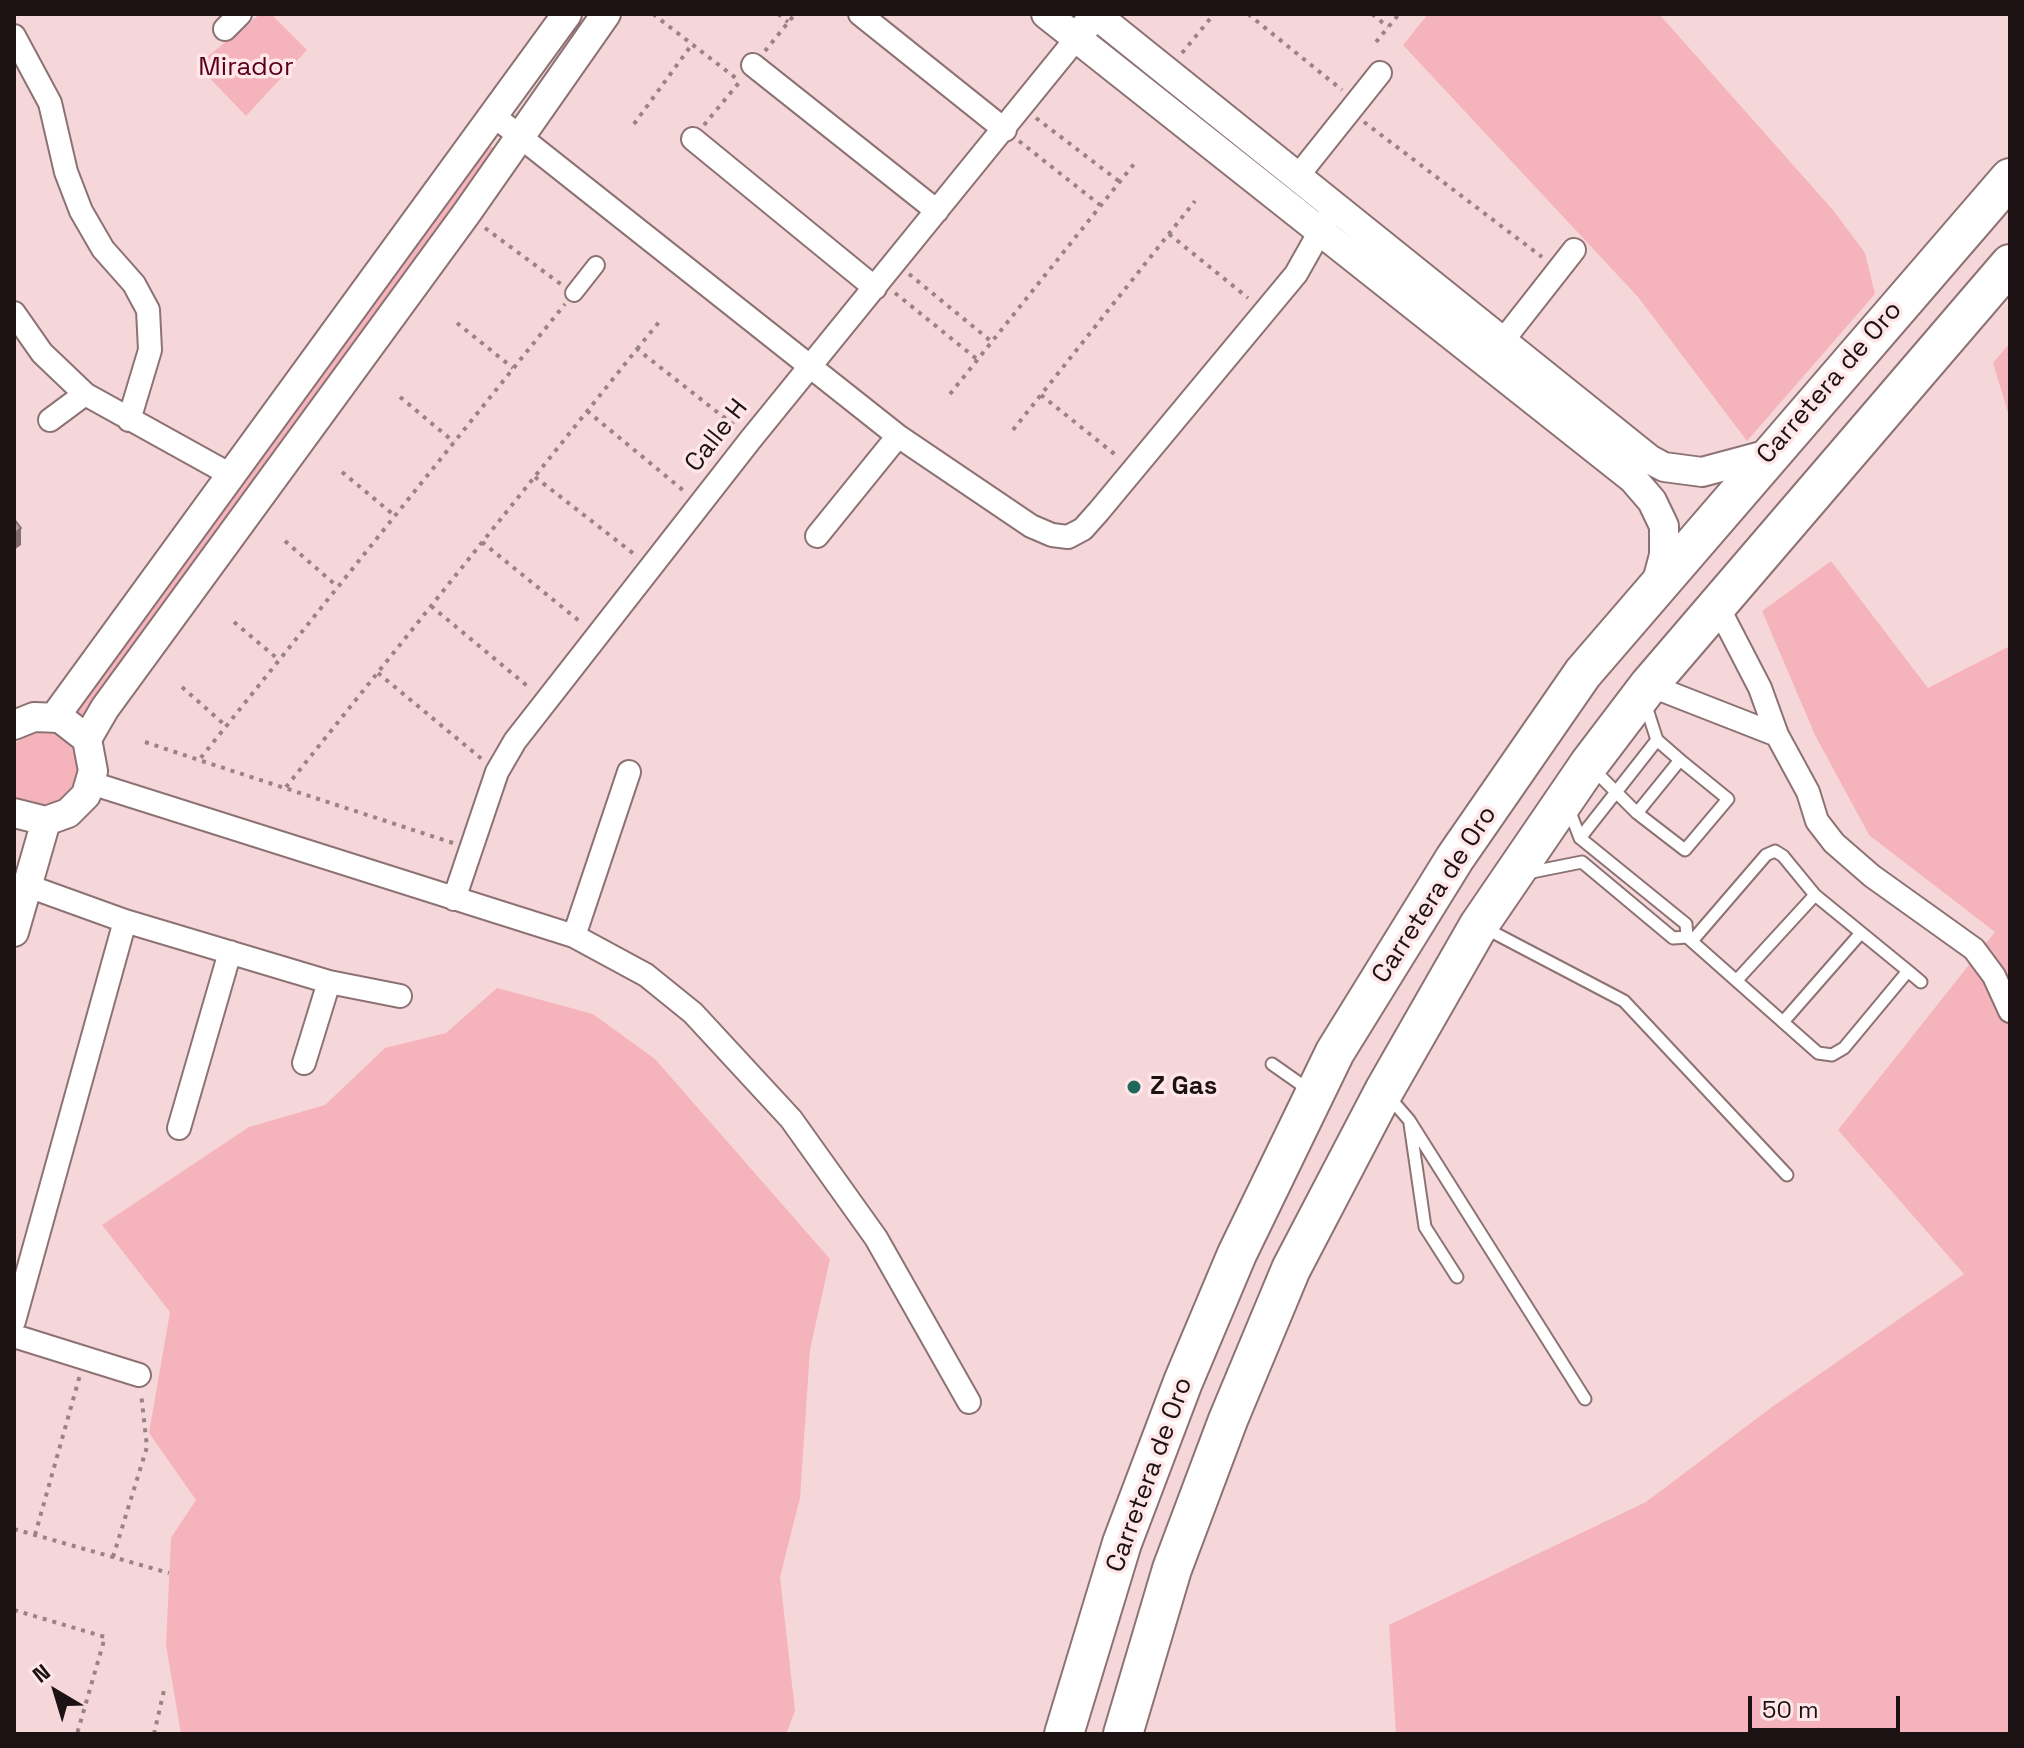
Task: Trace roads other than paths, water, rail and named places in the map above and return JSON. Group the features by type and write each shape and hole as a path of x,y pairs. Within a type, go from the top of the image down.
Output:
{"highway":[{"name":"Carretera de Oro","path":"1064,1734 1122,1543 1183,1382 1237,1254 1335,1052 1455,858 1583,673 2010,178"},
{"name":"Carretera de Oro","path":"1127,1718 1172,1569 1228,1420 1291,1269 1384,1091 1479,925 1589,764 1646,689 2010,264"},
{"path":"1077,1691 1086,1711 1099,1719 1121,1715 1127,1718"}],"street":[{"path":"54,718 567,14"},
{"path":"87,739 105,708 522,137 606,14"},
{"path":"860,14 1005,130"},
{"path":"1046,14 1076,39 1501,343 1664,467 1702,472 1769,454"},
{"path":"1076,39 1095,14 1297,177 1327,219 1633,479 1652,501 1664,526 1664,555 1656,585"},
{"path":"14,36 50,103 66,172 81,211 103,249 134,284 148,310 150,350 129,420"},
{"name":"Calle H","path":"454,899 497,772 515,741 699,504 1076,39"},
{"path":"746,73 937,211"},
{"path":"1297,177 1380,73"},
{"path":"494,116 811,364 898,436 1031,526 1052,535 1068,537 1083,529 1296,274 1327,219"},
{"path":"693,139 878,285"},
{"path":"1501,343 1574,250"},
{"path":"574,293 596,265"},
{"path":"14,313 42,353 85,394 231,475"},
{"path":"50,420 85,394"},
{"path":"817,536 898,436"},
{"path":"1717,605 1750,665 1777,735 1802,780 1817,821 1834,843 1872,876 1974,949 1994,976 2010,1011"},
{"path":"1646,689 1777,735"},
{"path":"14,725 34,717 54,718 87,739 92,755 91,783 78,805 46,821 14,813"},
{"path":"574,936 629,772"},
{"path":"91,783 574,936 646,975 670,992 791,1119 876,1238 969,1402"},
{"path":"14,932 46,821"},
{"path":"28,886 125,921 329,982 400,996"},
{"path":"14,1321 125,921"},
{"path":"179,1128 230,952"},
{"path":"304,1063 329,982"},
{"path":"14,1336 139,1375"}],"lane":[{"path":"1589,764 1637,813 1685,850 1728,799 1657,740 1646,689"},
{"path":"1580,838 1657,740"},
{"path":"1637,813 1680,760"},
{"path":"1565,799 1580,838 1818,1053 1832,1055 1844,1048 1908,971"},
{"path":"1511,878 1553,866 1582,862 1673,938 1688,934 1766,855 1775,851 1815,895 1921,982"},
{"path":"1737,980 1815,895"},
{"path":"1479,925 1624,1001 1787,1175"},
{"path":"1783,1022 1860,934"},
{"path":"1272,1064 1316,1095"},
{"path":"1384,1091 1409,1120 1585,1399"},
{"path":"1409,1120 1425,1227 1457,1277"}],"place":[{"name":"Z Gas","path":"1134,1087"}],"park label":[{"name":"Mirador","path":"246,68"}]}
